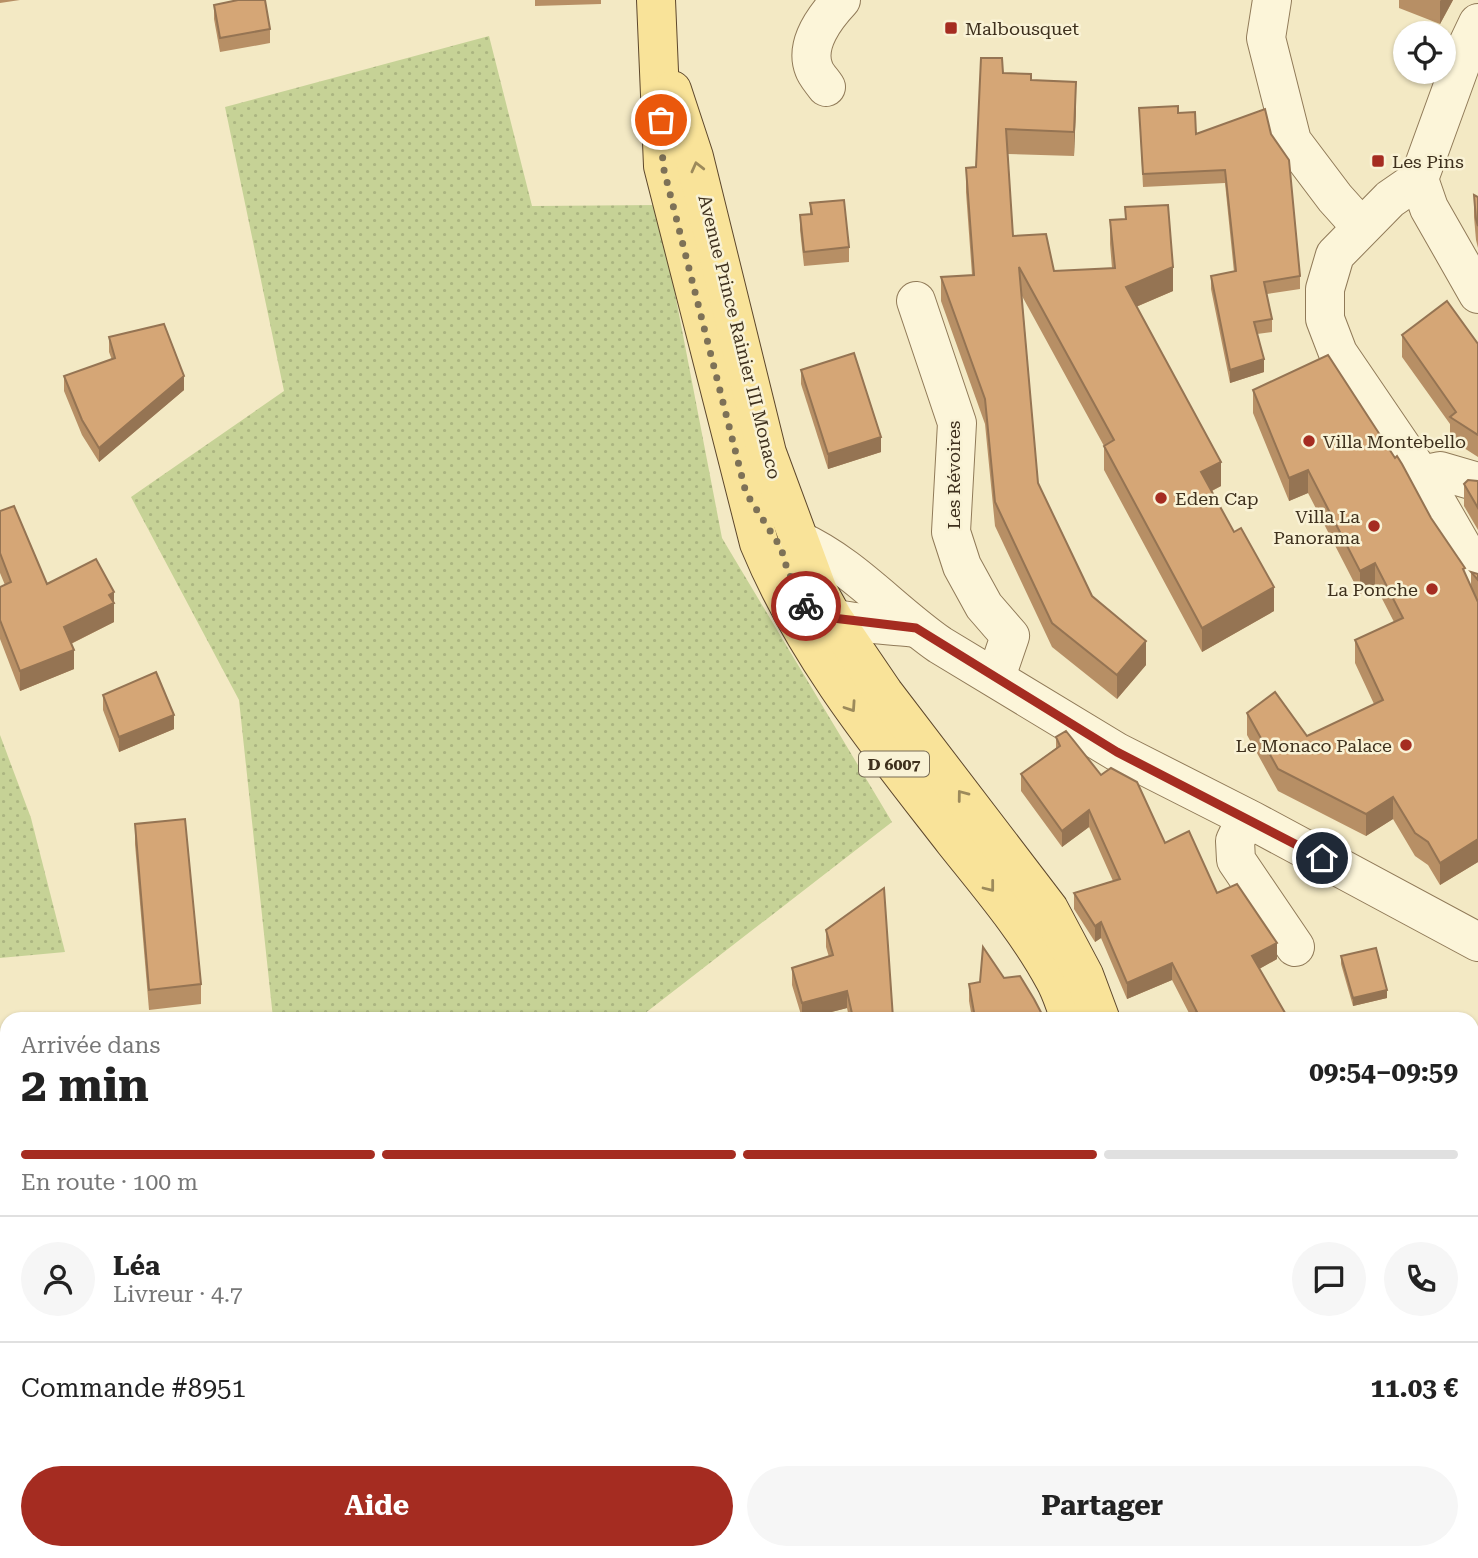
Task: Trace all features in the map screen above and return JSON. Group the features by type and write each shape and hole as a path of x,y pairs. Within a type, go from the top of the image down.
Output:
{"main road":[{"name":"Avenue Prince Rainier III Monaco","path":"656,0 663,166 759,543 776,585 856,715 1024,930 1062,964 1084,975 1098,1012"},
{"name":"Avenue Prince Rainier III Monaco","path":"659,51 694,158 767,453 822,608 1049,909 1062,964 1069,1012"},
{"path":"822,608 825,639 823,665"}],"street":[{"path":"826,87 813,67 813,44 825,18 841,0"},
{"path":"1272,0 1266,38 1292,141 1335,198 1361,227"},
{"path":"1478,23 1419,179 1391,199 1335,255 1325,289 1325,319 1338,353 1420,475 1478,574"},
{"path":"1419,179 1429,208 1478,294"},
{"name":"Les Révoires","path":"916,301 957,423 951,532 962,566 984,606 1010,636 996,677"},
{"path":"1420,475 1440,471 1478,482"},
{"name":"Avenue Prince Rainier III Monaco","path":"746,493 781,548 788,572 806,607 822,608"},
{"path":"798,540 816,548 862,579 916,628 940,645 1117,752 1478,942"},
{"path":"822,608 862,579"},
{"path":"822,608 916,628"},
{"path":"1246,818 1235,841 1236,860 1295,947"}],"green space":[{"path":"489,36 532,206 658,205 722,538 892,822 647,1012 272,1012 239,700 131,497 284,391 225,107"},
{"path":"0,735 31,818 65,952 0,958"}],"building":[{"path":"238,0 265,0 270,29 220,38 214,5"},
{"path":"981,58 1002,58 1003,73 1031,74 1031,80 1076,82 1074,132 1006,129 1013,236 1046,234 1054,271 1115,268 1110,220 1126,219 1125,207 1168,205 1173,267 1126,287 1221,462 1201,472 1234,532 1241,528 1274,587 1202,628 1104,446 1114,440 1019,267 1038,483 1092,596 1146,641 1117,675 1052,623 995,502 985,399 941,277 974,275 966,168 976,167"},
{"path":"1178,106 1178,113 1195,112 1196,134 1265,109 1271,134 1289,160 1300,276 1264,282 1272,319 1254,322 1264,359 1230,370 1211,276 1236,271 1225,170 1143,174 1139,108"},
{"path":"1474,195 1478,197 1478,226 1476,219"},
{"path":"844,200 849,247 804,252 800,215 812,214 810,203"},
{"path":"1447,301 1478,344 1478,435 1450,417 1456,412 1402,335"},
{"path":"164,324 184,376 99,448 82,420 64,376 115,358 109,337"},
{"path":"854,353 881,437 828,454 801,370"},
{"path":"1328,355 1395,458 1397,456 1402,464 1431,518 1465,568 1463,569 1478,602 1478,839 1440,863 1428,842 1415,833 1393,797 1366,814 1278,769 1247,713 1275,692 1307,736 1383,700 1355,640 1403,618 1375,563 1360,571 1308,470 1289,478 1253,390"},
{"path":"1468,480 1478,481 1478,508 1464,484"},
{"path":"14,506 47,584 96,559 114,592 109,595 114,603 64,627 74,650 20,671 0,620 0,587 11,582 0,553 0,511"},
{"path":"156,672 174,715 119,737 103,695"},
{"path":"1066,731 1101,775 1111,768 1137,782 1165,843 1189,831 1217,893 1237,884 1277,943 1252,956 1285,1012 1197,1012 1172,963 1127,983 1101,922 1095,926 1074,893 1120,879 1089,810 1062,831 1021,774 1060,746 1056,737"},
{"path":"185,819 201,984 149,990 135,824"},
{"path":"884,888 893,1012 852,1012 847,991 802,1003 792,968 833,955 826,930"},
{"path":"983,947 1004,978 1020,976 1041,1012 974,1012 969,984 980,982"},
{"path":"1376,948 1387,990 1353,998 1341,956"}],"way so far":[{"path":"661,120 663,166 746,493 781,548 788,572 806,606"}],"place":[{"name":"Malbousquet","path":"951,28"},
{"name":"Les Pins","path":"1378,161"},
{"name":"Villa Montebello","path":"1309,441"},
{"name":"Eden Cap","path":"1161,498"},
{"name":"Villa La Panorama","path":"1374,526"},
{"name":"La Ponche","path":"1432,589"},
{"name":"Le Monaco Palace","path":"1406,745"}],"route":[{"path":"806,606 815,614 833,618 916,628 1117,752 1322,858"}]}
